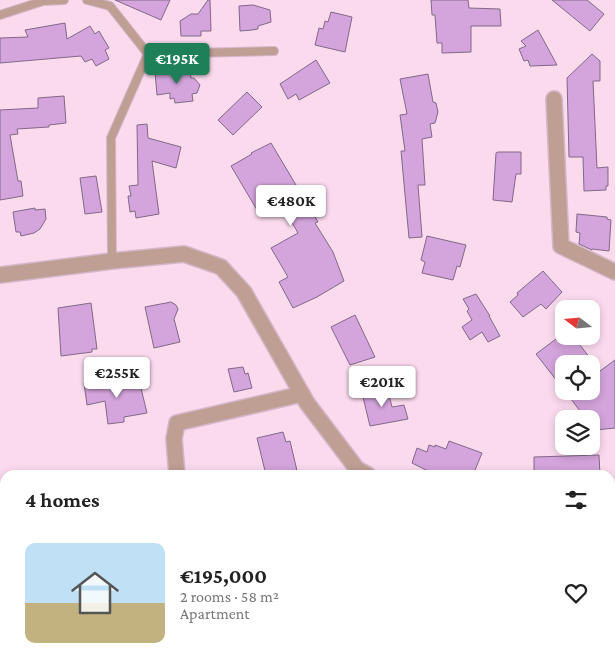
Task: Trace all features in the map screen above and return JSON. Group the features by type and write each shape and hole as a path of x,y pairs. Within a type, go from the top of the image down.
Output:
{"street":[{"path":"554,99 561,246 615,272"},
{"path":"0,275 184,254 221,266 244,292 307,404 359,470"},
{"path":"177,470 174,439 178,423 302,394"}],"lane":[{"path":"0,15 43,1 64,0"},
{"path":"87,0 110,6 148,54"},
{"path":"148,54 274,51"},
{"path":"112,261 111,138 148,54"}],"building":[{"path":"115,0 170,0 161,20"},
{"path":"208,0 210,0 211,31 201,31 201,36 181,36 180,21 191,14 198,14"},
{"path":"431,0 468,0 469,8 500,9 501,26 471,26 471,52 442,53 442,43 437,43 435,15 432,15"},
{"path":"552,0 587,0 604,14 590,31"},
{"path":"253,5 270,10 271,22 258,26 258,29 240,31 239,6"},
{"path":"331,12 352,17 345,52 315,45 319,28 323,29 325,21 328,22"},
{"path":"65,23 67,39 90,26 95,34 99,31 109,48 105,50 109,59 96,66 92,59 85,62 81,56 0,63 0,38 28,37 25,30"},
{"path":"538,30 557,65 530,66 528,60 524,61 519,49 526,46 521,41"},
{"path":"592,54 600,61 600,81 593,81 597,168 608,167 608,186 606,186 606,190 584,191 583,157 569,157 567,78"},
{"path":"316,60 330,83 299,100 296,94 288,99 280,84"},
{"path":"190,70 191,78 194,78 200,85 197,93 192,94 193,101 175,103 174,98 170,99 170,93 157,95 155,72"},
{"path":"428,74 433,102 436,103 438,112 435,123 430,124 432,137 422,139 425,185 418,185 422,237 409,238 401,151 405,151 400,115 407,114 400,79"},
{"path":"247,92 262,107 233,135 218,120"},
{"path":"64,96 66,123 49,125 49,127 17,129 18,134 10,135 18,181 21,181 23,196 0,200 0,110 38,108 38,98"},
{"path":"147,124 148,138 181,147 176,168 152,161 159,214 136,218 135,211 130,212 128,196 131,196 129,186 138,185 137,125"},
{"path":"271,143 318,222 315,223 333,252 344,281 317,297 293,308 279,282 288,277 271,248 298,233 281,203 260,215 231,166"},
{"path":"521,152 521,174 516,174 512,202 493,200 496,153"},
{"path":"96,176 102,212 85,214 80,178"},
{"path":"35,208 35,210 45,209 46,219 40,229 34,233 21,236 20,232 16,232 13,212"},
{"path":"577,214 607,217 607,219 611,220 609,251 592,250 579,244 580,233 576,232"},
{"path":"427,236 466,245 460,267 457,266 453,280 422,273 425,262 421,260"},
{"path":"543,271 562,292 546,309 541,304 523,317 510,302 518,295 517,293"},
{"path":"476,294 500,336 488,342 482,332 470,340 462,327 472,320 467,311 469,309 463,299"},
{"path":"171,302 178,309 174,319 180,342 154,348 145,307"},
{"path":"91,303 97,349 92,349 92,352 61,356 58,308"},
{"path":"355,315 375,357 350,365 331,327"},
{"path":"555,340 555,345 580,345 588,355 555,355 555,378 536,354"},
{"path":"615,360 615,428 600,430 600,410 579,410 572,400 600,400 600,371"},
{"path":"243,367 245,374 248,373 252,388 234,392 228,369"},
{"path":"100,380 101,387 139,380 147,413 124,417 124,422 108,424 105,401 87,405 84,383"},
{"path":"387,387 392,407 404,405 408,419 370,426 362,393"},
{"path":"283,432 286,442 290,441 297,470 265,470 257,438"},
{"path":"449,441 482,453 475,470 426,470 412,463 417,448 427,452 429,445 446,449"},
{"path":"599,455 600,470 534,470 534,457"}]}
